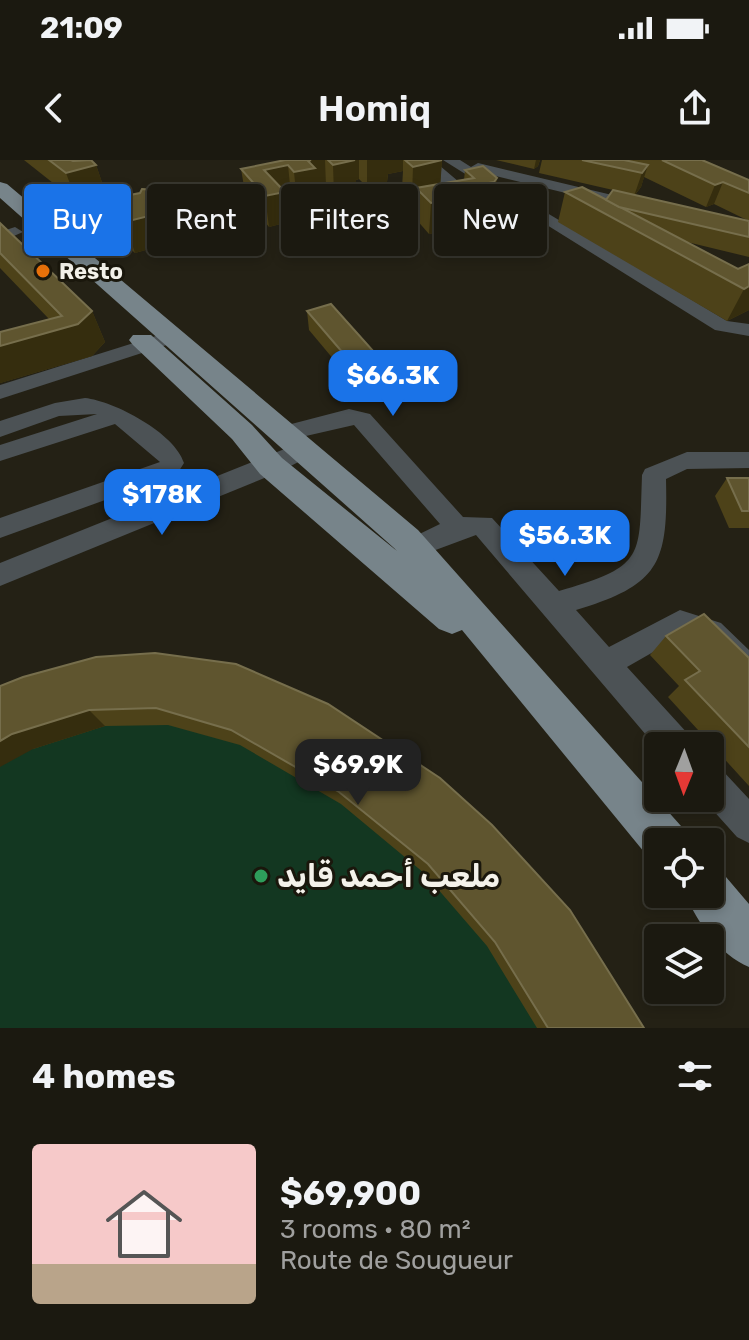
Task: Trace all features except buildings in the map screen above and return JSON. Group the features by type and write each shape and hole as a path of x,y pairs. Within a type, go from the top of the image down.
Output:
{"main road":[{"path":"0,188 23,228 162,341 293,441 414,548 653,828"},
{"path":"162,341 271,466 541,694"},
{"path":"721,908 749,942"}],"street":[{"path":"418,204 458,197 460,190 424,160"},
{"path":"659,211 450,160 722,326 749,330"},
{"path":"23,228 298,171"},
{"path":"0,392 162,341"},
{"path":"0,429 83,405 110,410 171,458 169,468 0,528"},
{"path":"0,453 117,415"},
{"path":"0,575 271,466 293,441 349,416 362,419 458,528"},
{"path":"553,605 618,584 635,574 647,558 655,524 654,475 667,464 694,459 749,460"},
{"path":"414,548 458,528 483,525 664,732"},
{"path":"604,665 680,622 711,632 749,670"},
{"path":"724,797 749,825"}],"green space":[{"name":"ملعب أحمد قايد","path":"243,682 627,1028 0,1028 0,712"}],"place":[{"name":"Resto","path":"43,271"},
{"name":"ملعب أحمد قايد","path":"261,876"}]}
